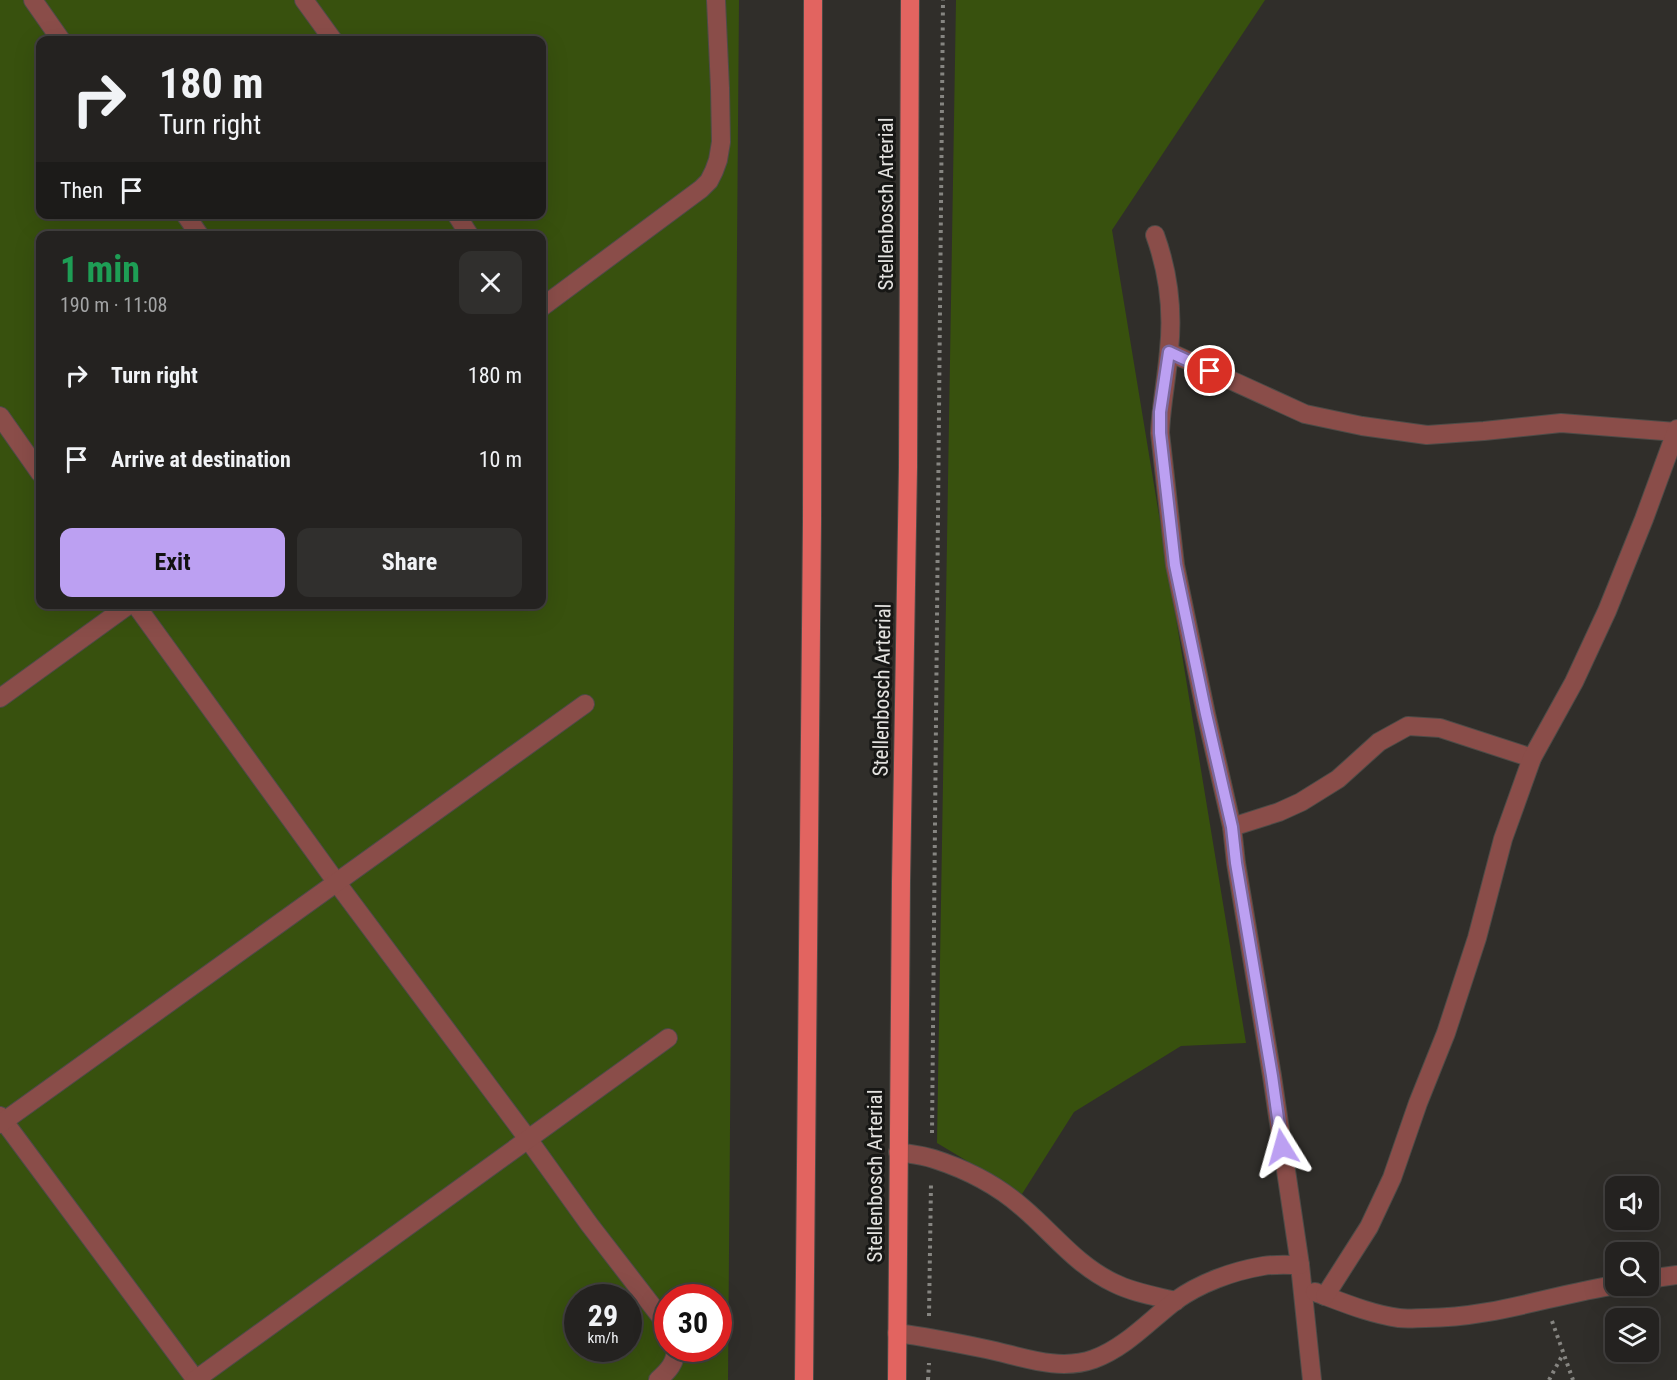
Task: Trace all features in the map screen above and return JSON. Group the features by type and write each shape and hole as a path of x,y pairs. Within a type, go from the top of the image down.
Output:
{"main road":[{"path":"804,1380 812,510 813,0"},
{"name":"Stellenbosch Arterial","path":"897,1380 908,467 910,0"}],"street":[{"path":"33,0 58,36"},
{"path":"304,0 330,36"},
{"path":"546,304 709,181 718,160 721,142 716,0"},
{"path":"1155,235 1162,253 1170,303 1171,331 1160,412 1160,433 1175,565 1232,827 1300,1265 1312,1380"},
{"path":"1169,352 1305,414 1362,426 1427,435 1484,432 1561,423 1676,430 1607,612 1574,681 1532,758 1503,839 1477,938 1446,1033 1418,1103 1392,1178 1369,1227 1325,1296"},
{"path":"0,416 36,467"},
{"path":"0,698 123,609"},
{"path":"139,609 336,884 654,1308"},
{"path":"585,704 336,884 1,1120 195,1380 668,1038"},
{"path":"1232,827 1300,802 1338,779 1378,742 1408,726 1440,728 1532,758"},
{"path":"898,1152 931,1158 955,1166 992,1185 1022,1206 1077,1260 1113,1283 1136,1293 1176,1301"},
{"path":"897,1333 929,1337 1035,1362 1066,1365 1093,1359 1121,1344 1176,1301 1230,1274 1265,1265 1300,1265"},
{"path":"1659,1278 1677,1275"},
{"path":"1302,1287 1354,1306 1399,1318 1444,1318 1496,1312 1605,1287"},
{"path":"658,1380 674,1362"}],"path":[{"path":"928,1380 943,0"},
{"path":"1545,1300 1573,1380"},
{"path":"1549,1380 1563,1354"}],"green space":[{"path":"0,0 739,0 729,1284 654,1284 654,1362 728,1362 728,1380 0,1380"},
{"path":"956,0 1265,0 1112,230 1246,1043 1181,1046 1074,1112 1022,1194 937,1143"}],"route":[{"path":"1210,371 1169,352 1160,412 1160,433 1175,565 1232,827 1282,1147"}]}
